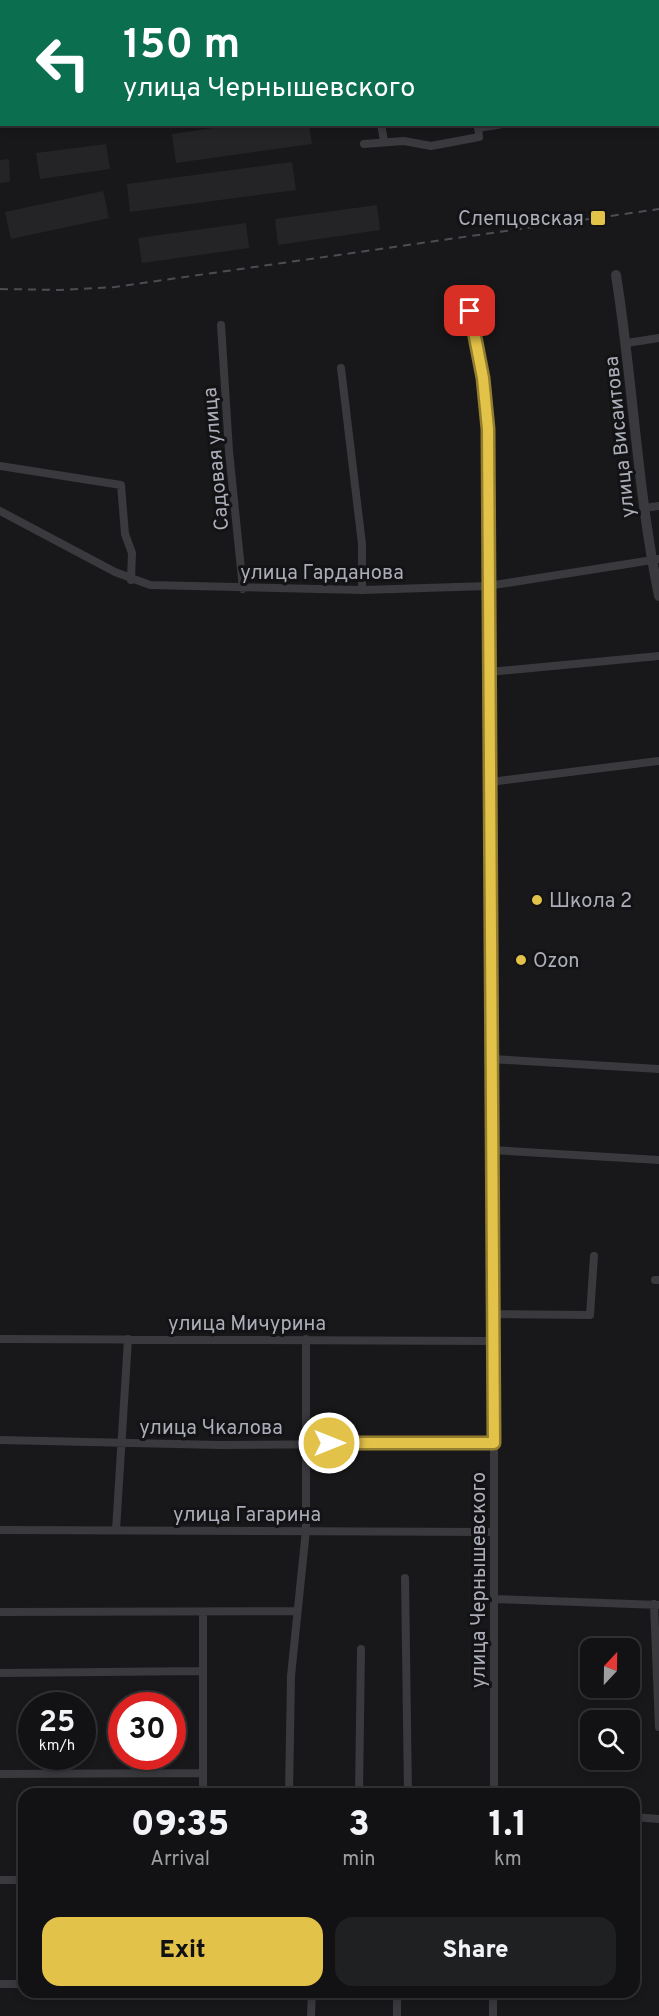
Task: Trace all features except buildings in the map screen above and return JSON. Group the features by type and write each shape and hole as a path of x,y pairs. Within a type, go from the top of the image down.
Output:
{"street":[{"path":"381,126 384,141"},
{"path":"364,144 384,141 431,146 495,126"},
{"name":"улица Висаитова","path":"616,274 627,343 644,508 655,560 659,596"},
{"name":"улица Чернышевского","path":"465,289 483,378 488,429 494,1314 494,1788"},
{"name":"Садовая улица","path":"221,325 229,451 243,589"},
{"path":"627,343 659,338"},
{"path":"341,368 362,544 362,590"},
{"path":"0,466 121,485 125,534 132,553 131,580"},
{"path":"644,508 659,506"},
{"name":"улица Гарданова","path":"0,511 131,580 150,585 243,589 362,590 488,586 655,560"},
{"path":"489,672 659,656"},
{"path":"490,782 659,761"},
{"path":"491,1059 659,1069"},
{"path":"492,1150 659,1160"},
{"path":"494,1314 590,1315 594,1257"},
{"name":"улица Мичурина","path":"0,1338 494,1341"},
{"path":"116,1530 128,1339"},
{"path":"290,1788 291,1676 306,1530 306,1339"},
{"name":"улица Чкалова","path":"0,1440 123,1444 494,1443"},
{"name":"улица Гагарина","path":"0,1530 494,1532"},
{"path":"405,1578 408,1788"},
{"path":"494,1599 656,1604 659,1727"},
{"path":"0,1612 297,1611"},
{"path":"203,1613 203,1788"},
{"path":"358,1788 361,1649"},
{"path":"0,1673 203,1671"},
{"path":"0,1774 203,1773"},
{"path":"640,1817 659,1819"},
{"path":"0,1880 18,1880"},
{"path":"0,1984 18,1984"},
{"path":"311,2016 312,1998"},
{"path":"397,1998 397,2016"},
{"path":"493,1998 493,2016"}],"shaded area":[{"path":"226,126 309,126 312,144 176,163 172,134"},
{"path":"106,144 110,169 40,179 36,153"},
{"path":"9,159 10,182 0,183 0,160"},
{"path":"292,162 296,190 130,212 127,184"},
{"path":"103,191 109,218 11,239 5,212"},
{"path":"377,205 380,230 278,245 275,219"},
{"path":"246,223 249,248 142,263 138,238"}],"railway":[{"path":"0,289 60,290 115,287 659,209"}],"place":[{"name":"Слепцовская","path":"598,218"},
{"name":"Школа 2","path":"537,900"},
{"name":"Ozon","path":"521,960"}],"route":[{"path":"329,1443 494,1443 488,429 483,378 470,311"}]}
